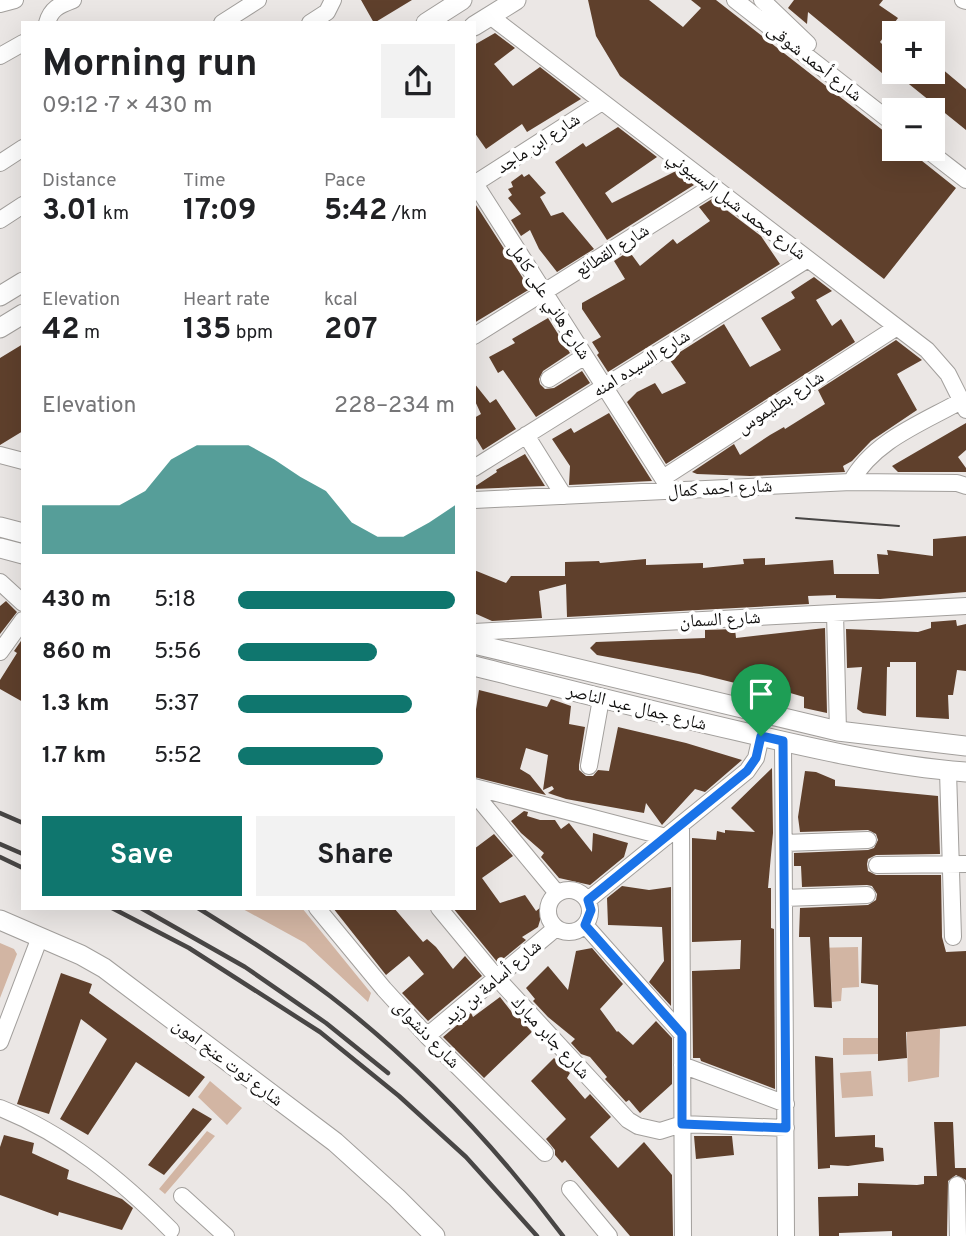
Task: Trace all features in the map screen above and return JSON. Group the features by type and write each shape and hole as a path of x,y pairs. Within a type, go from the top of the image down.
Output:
{"main road":[{"path":"429,21 462,0"},
{"path":"482,21 516,0"},
{"path":"0,296 21,283"},
{"path":"0,328 21,315"},
{"path":"0,527 21,532"},
{"path":"0,548 21,553"},
{"name":"شارع جمال عبد الناصر","path":"476,644 838,731 966,746"},
{"name":"شارع جمال عبد الناصر","path":"476,667 783,741 957,772"},
{"name":"شارع توت عنخ امون","path":"0,920 81,955 104,968 335,1142 435,1236"}],"street":[{"path":"0,4 15,0"},
{"path":"43,0 49,20"},
{"path":"49,20 56,7 73,0"},
{"path":"313,21 327,12 333,0"},
{"name":"شارع أحمد شوقى","path":"735,0 882,115"},
{"name":"شارع أحمد شوقى","path":"762,0 800,38 882,102"},
{"path":"225,21 254,1"},
{"name":"شارع محمد شبل البسيوني","path":"482,21 602,102 897,327 939,361 964,405"},
{"path":"0,56 21,45"},
{"name":"شارع ابن ماجد","path":"476,182 602,102"},
{"path":"0,163 21,149"},
{"path":"945,150 966,166"},
{"path":"941,161 966,180"},
{"name":"شارع هاني على كامل","path":"476,185 667,484"},
{"name":"شارع القطائع","path":"476,335 713,186"},
{"path":"0,220 21,206"},
{"name":"شارع السيده امنه","path":"476,467 808,259"},
{"name":"شارع بطليموس","path":"667,484 897,327"},
{"path":"549,379 585,356"},
{"path":"851,482 864,461 882,445 964,405"},
{"path":"526,435 564,496"},
{"path":"0,455 21,458"},
{"name":"شارع احمد كمال","path":"476,500 564,496 667,484 851,482 957,483 966,486"},
{"path":"0,582 21,601"},
{"name":"شارع السمان","path":"476,632 966,606"},
{"path":"835,613 838,731"},
{"path":"0,652 21,623"},
{"path":"589,766 601,699"},
{"path":"588,900 747,771 756,758 761,736"},
{"path":"783,741 786,1236"},
{"path":"953,937 958,864 957,772"},
{"path":"476,788 666,837"},
{"path":"476,795 557,893"},
{"path":"681,825 683,1236"},
{"path":"784,843 868,840"},
{"path":"877,865 958,864"},
{"path":"574,890 588,900 591,910 585,925 571,932 556,928 549,917 549,904 557,893 574,890"},
{"path":"784,898 867,895"},
{"name":"شارع دنشواى","path":"319,910 427,1036 545,1153"},
{"name":"شارع جابر مبارك","path":"441,910 497,978 628,1120 649,1130 671,1129 682,1124 786,1128"},
{"path":"585,925 682,1034"},
{"name":"شارع أسامة بن زيد","path":"427,1036 556,928"},
{"path":"0,1042 40,937"},
{"path":"682,1065 786,1104"},
{"path":"0,1108 45,1130 79,1151 112,1175 171,1230"},
{"path":"957,1185 961,1235"},
{"path":"570,1189 609,1236"},
{"path":"182,1196 226,1236"}],"shaded area":[{"path":"245,910 304,910 371,993 368,1002 305,943"},
{"path":"0,943 14,949 17,954 0,998"},
{"path":"858,947 859,987 842,988 841,1001 832,1002 830,957 813,948"},
{"path":"905,954 929,1029 940,1029 939,1077 908,1082"},
{"path":"843,1038 878,1038 878,1054 843,1055"},
{"path":"871,1071 873,1096 842,1098 840,1073"},
{"path":"210,1081 242,1108 227,1125 198,1097"},
{"path":"207,1131 215,1136 165,1194 159,1189"}],"building":[{"path":"361,0 412,0 377,21 373,21"},
{"path":"588,0 649,0 683,27 701,8 691,0 716,0 882,130 882,161 922,161 956,188 884,279 620,76 596,36"},
{"path":"794,0 883,0 879,5 898,18 896,21 882,21 882,73 808,12 807,24 788,8"},
{"path":"495,33 515,48 494,64 513,86 540,67 581,99 527,132 522,124 486,149 476,135 476,44"},
{"path":"945,71 966,89 966,130 945,113 945,98 926,98 909,84 945,84"},
{"path":"618,127 657,157 605,193 612,203 676,171 694,185 607,240 555,162 583,143 586,147"},
{"path":"522,174 524,177 529,174 546,193 540,197 551,216 563,212 594,249 557,272 539,249 530,230 521,236 511,220 521,214 508,198 512,195 508,189 513,187 511,182"},
{"path":"712,199 761,236 780,264 608,372 592,342 601,337 582,309 582,303 625,279 614,261 629,251 640,266 673,239 677,244 710,221 699,207"},
{"path":"476,205 530,289 476,322"},
{"path":"814,277 832,291 816,300 832,326 841,319 855,342 666,464 627,402 637,392 655,383 662,394 686,383 669,359 724,324 750,367 781,350 761,318 795,298 791,292"},
{"path":"548,318 570,353 543,371 540,384 545,389 554,388 582,371 590,383 536,417 503,370 498,373 489,357 515,343 512,339"},
{"path":"896,340 922,360 897,374 917,410 871,441 852,461 843,466 845,472 750,476 692,472 734,444 740,455 825,404 818,390"},
{"path":"21,345 21,432 0,445 0,358"},
{"path":"476,386 490,403 496,399 516,429 483,450 476,438 476,417 481,414 476,403"},
{"path":"609,413 652,481 569,485 570,466 552,439 571,428 574,433"},
{"path":"966,423 966,450 958,457 966,472 898,472 892,466"},
{"path":"525,454 545,486 476,489 476,486 497,472 496,470"},
{"path":"966,536 966,592 880,599 836,598 836,595 808,596 809,604 567,617 566,584 539,591 542,618 492,621 476,614 476,571 506,583 511,576 565,576 565,562 600,563 646,559 646,565 703,563 703,568 744,564 743,559 765,558 765,565 833,560 834,574 879,574 877,554 888,555 887,550 933,556 933,539"},
{"path":"6,601 17,612 0,634 0,606"},
{"path":"956,620 957,626 966,624 966,671 957,670 953,695 948,695 949,719 916,717 916,662 890,662 890,667 887,667 886,716 863,713 857,709 862,667 847,668 846,629 918,632 931,628 931,622"},
{"path":"825,628 827,713 804,708 804,697 759,684 759,689 699,674 597,655 590,648 596,642 705,638 705,630 735,629 736,638"},
{"path":"21,641 21,701 0,689 0,680 17,653 14,651"},
{"path":"479,690 547,707 551,699 571,706 569,724 585,727 579,770 586,776 593,776 598,770 609,771 618,727 742,760 705,792 695,789 662,825 646,803 644,813 566,799 548,793 554,789 552,786 543,790 548,755 526,748 520,769 530,775 546,795 476,778 476,709"},
{"path":"772,768 773,833 768,888 771,888 771,928 774,929 775,1089 701,1061 700,1058 693,1058 692,971 740,969 741,940 692,942 692,838 716,840 717,831 725,833 725,830 755,832 731,808"},
{"path":"805,771 816,772 835,780 835,786 938,796 940,854 876,855 868,859 867,864 868,871 876,875 941,875 942,937 946,952 966,951 966,1026 906,1032 907,1058 878,1061 878,985 861,983 862,937 829,937 832,1008 814,1007 810,937 799,937 800,908 868,905 876,900 877,894 872,886 867,885 802,887 801,866 794,866 794,853 868,850 874,848 878,840 876,834 868,830 800,832 798,817"},
{"path":"524,811 528,812 527,816 540,820 555,820 561,829 569,823 592,852 593,833 628,843 624,857 590,885 559,878 541,857 544,853 511,821"},
{"path":"494,834 513,856 482,878 500,903 525,895 536,911 545,904 538,927 522,937 526,940 498,963 455,910 476,910 476,848"},
{"path":"622,886 649,890 671,887 671,1006 649,982 664,961 662,927 608,925 607,898"},
{"path":"335,910 396,910 423,942 427,939 436,947 453,969 465,956 482,976 428,1021 402,993 424,974 409,956 386,975"},
{"path":"592,948 623,984 600,1009 617,1032 633,1045 656,1021 672,1038 672,1084 640,1113 605,1079 607,1077 590,1057 581,1054 571,1043 575,1039 548,1017 533,1001 535,999 526,988 548,966 568,990 576,951"},
{"path":"61,973 92,984 89,993 205,1077 189,1097 136,1062 88,1135 60,1119 107,1039 81,1019 49,1114 17,1104"},
{"path":"500,997 532,1032 484,1078 443,1037 471,1013 473,1017"},
{"path":"815,1056 833,1058 835,1137 875,1135 875,1147 883,1148 884,1161 848,1166 830,1165 830,1168 818,1169"},
{"path":"554,1058 570,1073 567,1078 585,1099 590,1094 611,1117 590,1137 618,1168 644,1142 672,1175 673,1236 630,1236 565,1160 562,1163 555,1155 555,1150 546,1139 566,1119 531,1081"},
{"path":"193,1108 212,1119 164,1175 148,1165"},
{"path":"934,1122 953,1122 955,1168 966,1168 966,1180 956,1175 948,1181 947,1236 892,1236 892,1231 819,1236 818,1197 858,1196 858,1183 917,1185 924,1184 924,1176 937,1176"},
{"path":"4,1135 34,1143 32,1153 69,1170 67,1179 122,1199 133,1208 122,1230 59,1212 58,1216 0,1195 0,1147"},
{"path":"694,1136 732,1136 734,1155 696,1159"}],"tram line":[{"path":"796,518 899,526"}],"railway":[{"path":"0,813 21,822"},
{"path":"0,844 21,853"},
{"path":"0,857 21,867"},
{"path":"116,910 189,948 320,1032 399,1096 466,1157 537,1236"},
{"path":"145,910 245,967 326,1023 388,1073"},
{"path":"201,910 265,950 363,1022 455,1108 511,1171 563,1236"}],"route":[{"path":"761,736 783,741 786,1128 682,1124 682,1034 585,925 591,910 588,900 747,771 756,758 761,736"}]}
